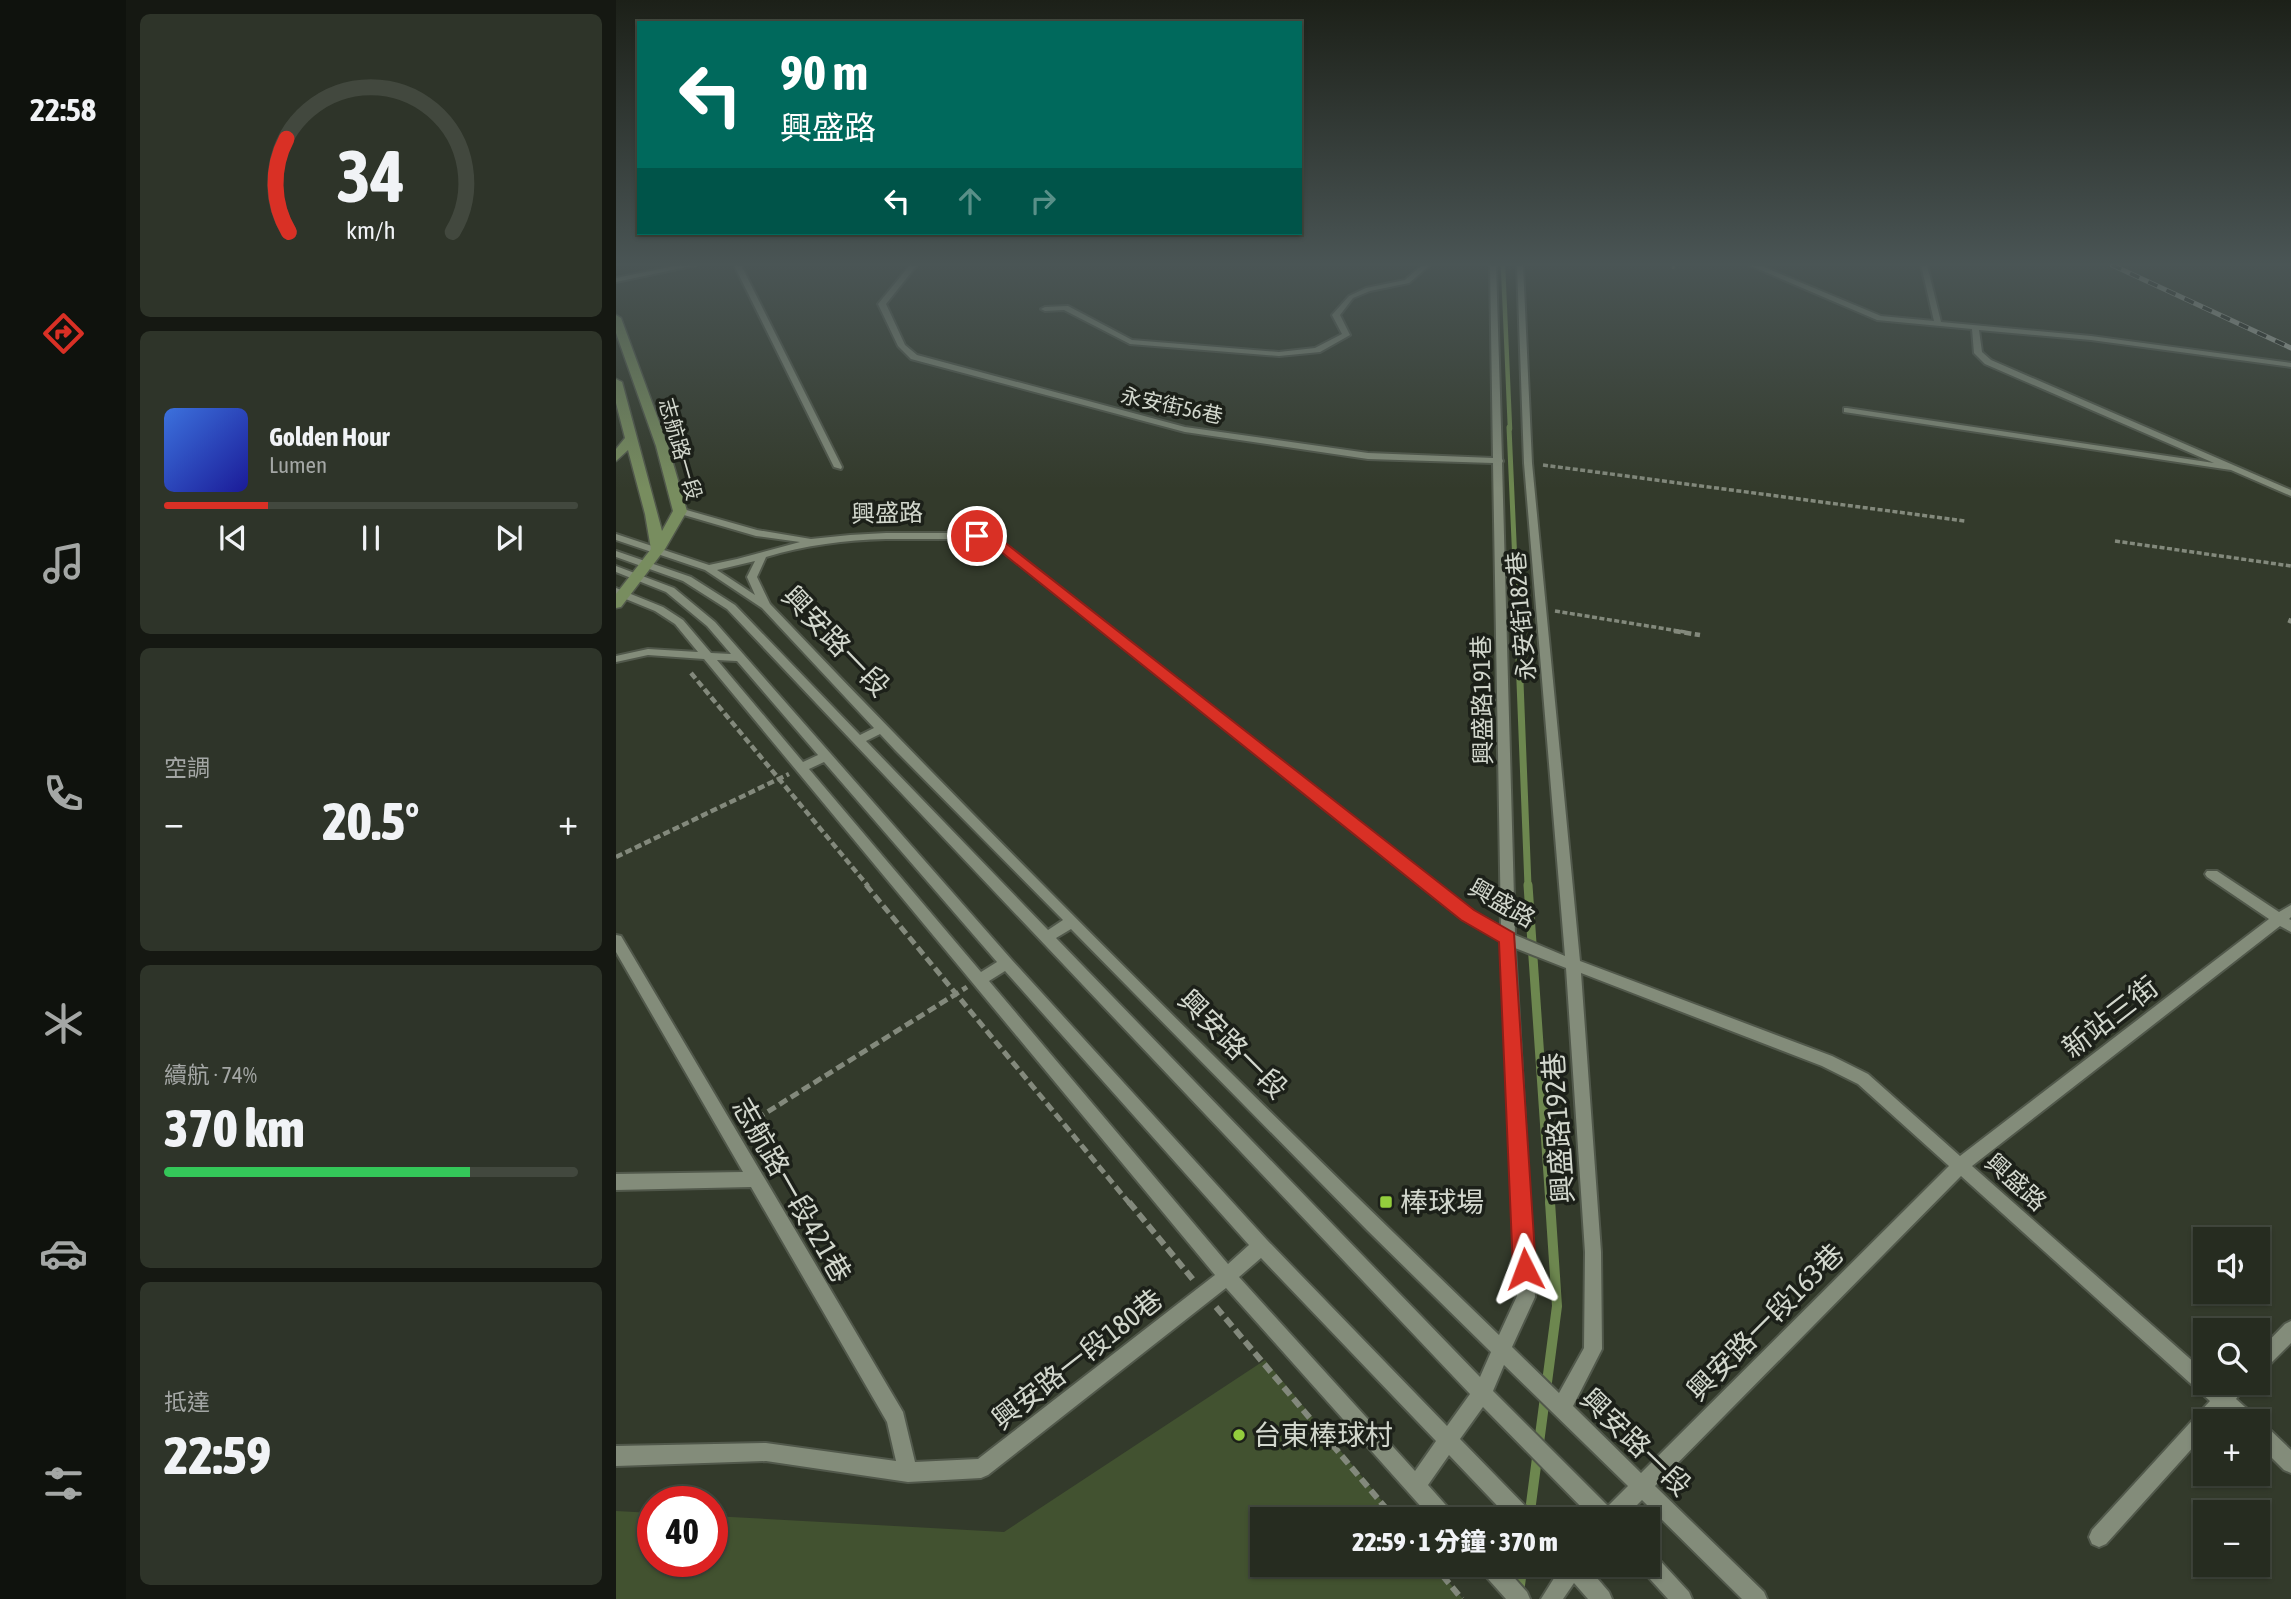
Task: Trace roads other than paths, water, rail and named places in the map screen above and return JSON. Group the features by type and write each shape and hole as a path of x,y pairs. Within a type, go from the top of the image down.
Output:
{"main road":[{"name":"志航路一段","path":"619,596 658,549 680,511 662,446 620,340"},
{"name":"志航路一段","path":"616,382 632,437 658,549"},
{"path":"616,457 632,437"}],"street":[{"path":"774,340 838,467"},
{"name":"永安街56巷","path":"899,340 914,357 1185,429 1368,456 1499,461"},
{"path":"1125,340 1279,354 1317,350 1337,340"},
{"name":"興盛路191巷","path":"1415,1487 1482,1393 1503,1353 1526,1297 1508,938 1495,340"},
{"name":"永安街182巷","path":"1524,340 1528,463 1541,609 1565,960"},
{"path":"1977,340 1978,353 1988,362 2291,493"},
{"path":"2101,340 2291,365"},
{"path":"1847,411 2230,468"},
{"path":"680,511 756,533 804,540 832,539"},
{"name":"興盛路","path":"708,568 737,565 832,539 977,536 994,540 1467,915 1524,946 1827,1062 1863,1079 2233,1409"},
{"path":"616,537 658,549"},
{"name":"興安路一段","path":"658,549 708,568 766,606 1071,922 1503,1353 1757,1599"},
{"path":"616,554 642,569 711,624 1006,963 1261,1246 1512,1507"},
{"path":"762,556 752,577 766,606"},
{"path":"616,569 642,569"},
{"name":"興安路一段","path":"642,569 687,579 731,607 1482,1393 1596,1507"},
{"path":"619,596 679,622 1227,1276 1434,1507"},
{"path":"616,659 648,652 740,658"},
{"path":"857,741 882,729"},
{"path":"802,768 827,755"},
{"path":"2212,874 2287,919"},
{"name":"新站三街","path":"1961,1165 2287,919"},
{"path":"1046,938 1071,922"},
{"name":"志航路一段421巷","path":"616,940 896,1419 908,1472"},
{"name":"興盛路192巷","path":"1561,1409 1592,1349 1593,1252 1565,960"},
{"path":"979,980 1006,963"},
{"name":"興安路一段163巷","path":"1620,1507 1961,1165"},
{"path":"616,1182 755,1180"},
{"name":"興安路一段180巷","path":"616,1456 766,1452 908,1472 981,1468 1206,1295 1261,1246"},
{"path":"2270,1351 2291,1329"},
{"path":"2099,1537 2227,1395"},
{"path":"2270,1443 2291,1462"},
{"path":"1660,1575 1682,1599"},
{"path":"1500,1577 1520,1599"},
{"path":"1551,1599 1565,1577"},
{"path":"1582,1577 1602,1599"}],"waterway":[{"path":"1506,340 1510,429"},
{"path":"1509,427 1518,632"},
{"path":"1518,631 1528,886"},
{"path":"1528,885 1550,1204"},
{"path":"1531,1507 1557,1306 1550,1202"},
{"path":"1518,1599 1521,1577"}],"railway":[{"path":"2273,340 2291,348"}],"place":[{"name":"棒球場","path":"1386,1202"},
{"name":"台東棒球村","path":"1239,1435"}]}
